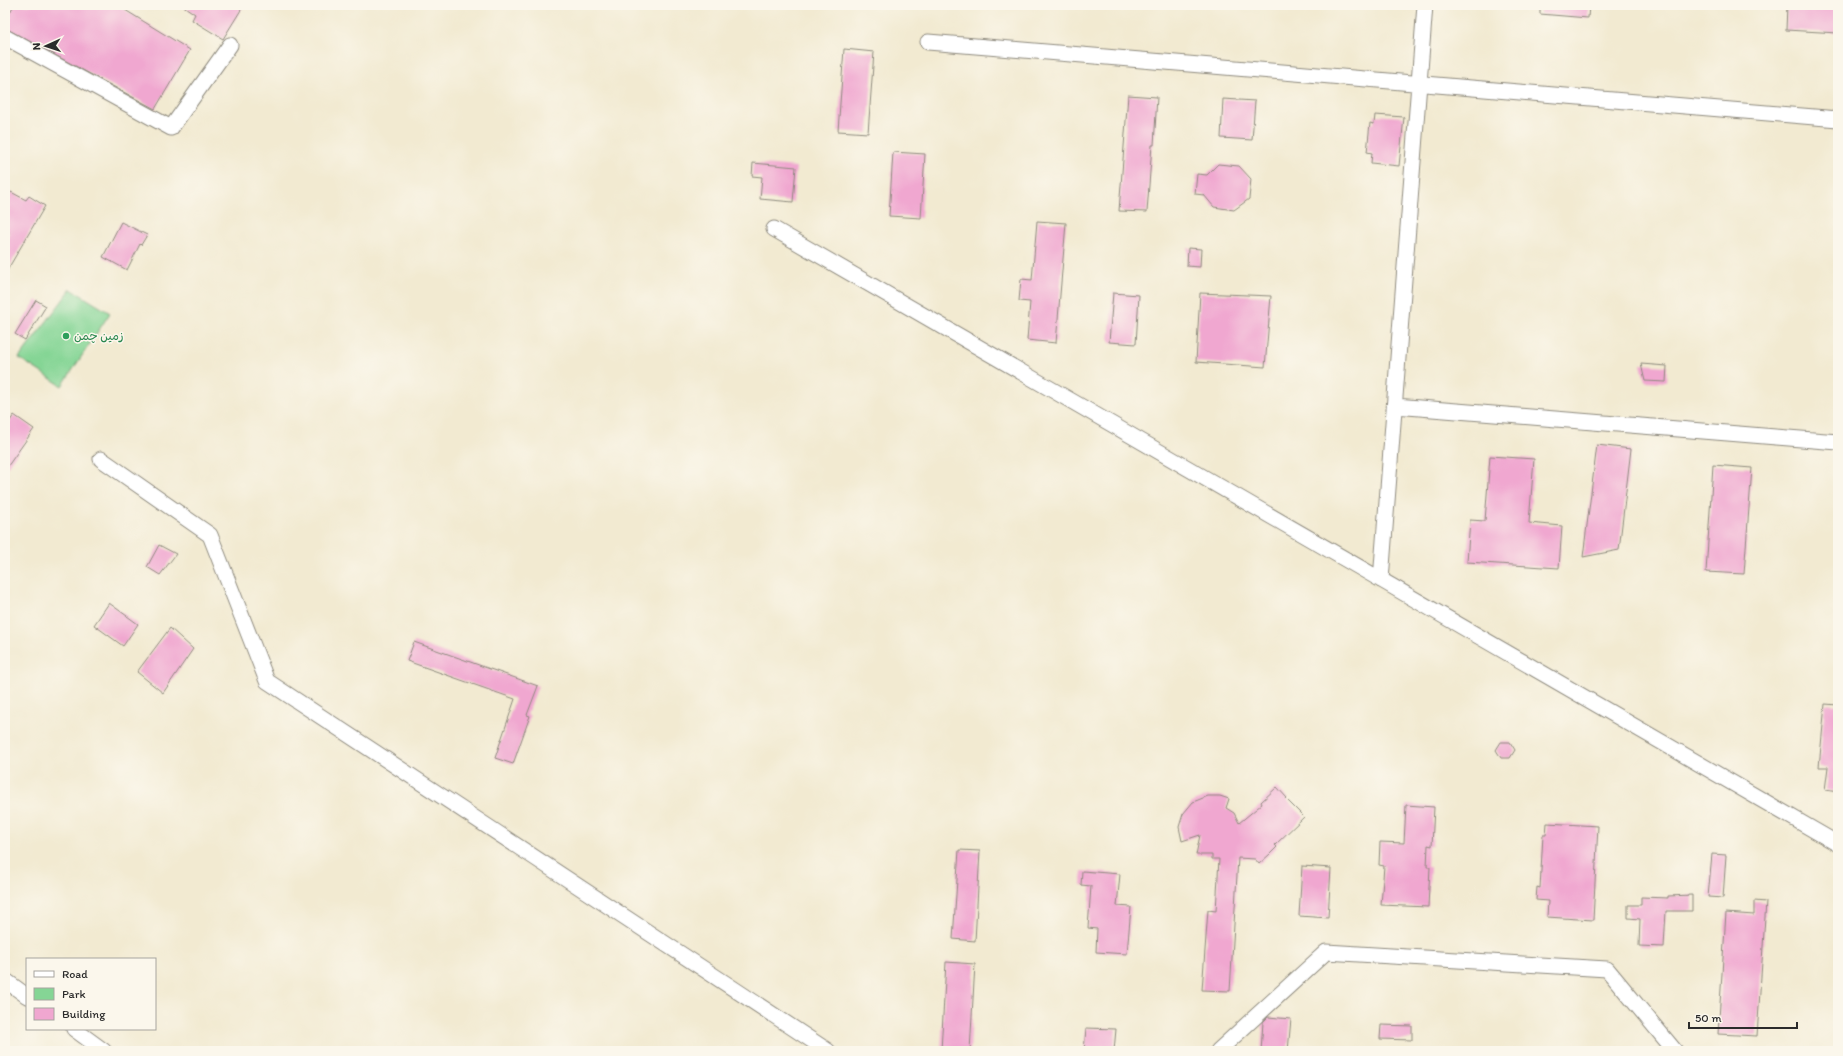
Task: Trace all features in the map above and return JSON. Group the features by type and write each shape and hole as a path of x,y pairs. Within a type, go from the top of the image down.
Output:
{"street":[{"path":"1382,580 1425,5"},
{"path":"5,37 171,128 230,45"},
{"path":"928,42 1838,119"},
{"path":"774,228 1838,844"},
{"path":"1395,406 1838,442"},
{"path":"101,459 210,535 267,681 828,1051"},
{"path":"1218,1051 1326,952 1607,969 1675,1051"},
{"path":"5,980 26,995"},
{"path":"75,1030 104,1051"}],"green space":[{"name":"زمین چمن","path":"71,289 110,313 62,386 19,358"}],"building":[{"path":"14,5 117,5 190,50 155,109 5,28 5,21"},
{"path":"182,5 244,5 223,39 192,20 195,14"},
{"path":"1540,5 1589,5 1588,18 1540,14"},
{"path":"1787,5 1838,5 1838,33 1786,30"},
{"path":"844,49 874,52 868,133 838,131"},
{"path":"1128,95 1157,97 1147,212 1119,211"},
{"path":"1223,99 1255,101 1252,140 1221,138"},
{"path":"1375,115 1404,117 1399,166 1371,163 1372,153 1367,152 1370,123 1374,124"},
{"path":"893,152 925,154 921,218 889,216"},
{"path":"753,163 796,167 793,202 760,199 762,177 752,176"},
{"path":"1218,164 1239,166 1251,179 1249,199 1234,210 1214,207 1204,195 1195,194 1197,174 1207,175"},
{"path":"11,192 26,200 29,196 45,206 5,274 5,241 9,232 5,231 5,202"},
{"path":"1037,221 1066,223 1056,343 1027,340 1030,302 1019,301 1021,279 1032,280"},
{"path":"121,222 147,235 141,245 140,244 127,270 103,257"},
{"path":"1188,248 1201,249 1200,267 1187,266"},
{"path":"1113,293 1139,295 1136,344 1109,342"},
{"path":"1200,293 1271,296 1265,367 1196,362"},
{"path":"36,300 46,306 25,340 15,334"},
{"path":"1641,364 1667,366 1666,382 1645,381"},
{"path":"14,415 34,429 5,470 5,428"},
{"path":"1597,445 1631,449 1619,550 1583,557"},
{"path":"1490,456 1534,459 1529,523 1562,526 1559,568 1467,562 1470,520 1485,521"},
{"path":"1713,465 1752,468 1744,574 1706,572"},
{"path":"159,545 176,554 160,575 147,567"},
{"path":"109,603 138,624 123,646 94,625"},
{"path":"170,628 193,649 163,693 137,672"},
{"path":"414,642 538,686 527,715 530,716 513,764 495,758 515,699 407,661"},
{"path":"1825,704 1838,705 1838,792 1825,790 1828,767 1819,767"},
{"path":"1501,742 1510,742 1515,750 1510,758 1501,758 1496,750"},
{"path":"1277,787 1287,798 1286,799 1304,817 1275,845 1277,847 1259,864 1255,859 1238,858 1230,991 1202,990 1208,910 1216,911 1219,859 1212,859 1212,855 1196,855 1200,835 1182,841 1179,827 1183,814 1193,802 1208,796 1220,796 1229,799 1226,808 1234,813 1239,823 1262,804 1261,802"},
{"path":"1406,805 1434,807 1432,846 1428,845 1427,867 1430,867 1428,907 1381,905 1384,866 1379,865 1380,842 1404,843"},
{"path":"1547,823 1598,826 1593,920 1547,917 1548,901 1536,900 1537,887 1540,888 1543,835 1546,835"},
{"path":"959,850 980,851 975,941 953,939"},
{"path":"1712,854 1726,855 1723,898 1708,897"},
{"path":"1302,866 1331,868 1328,918 1299,916"},
{"path":"1082,871 1120,874 1117,906 1131,907 1127,954 1096,952 1097,929 1088,928 1091,886 1081,885"},
{"path":"1692,895 1692,911 1666,911 1664,947 1639,946 1640,919 1628,918 1628,905 1641,905 1641,897 1668,898 1668,896"},
{"path":"1754,901 1766,902 1757,1036 1718,1034 1726,913 1754,915"},
{"path":"946,962 975,964 970,1051 941,1051"},
{"path":"1268,1017 1291,1019 1288,1051 1261,1051 1263,1022"},
{"path":"1381,1025 1412,1026 1412,1040 1380,1039"},
{"path":"1086,1028 1116,1029 1114,1051 1084,1051"}],"place":[{"name":"زمین چمن","path":"66,336"}]}
